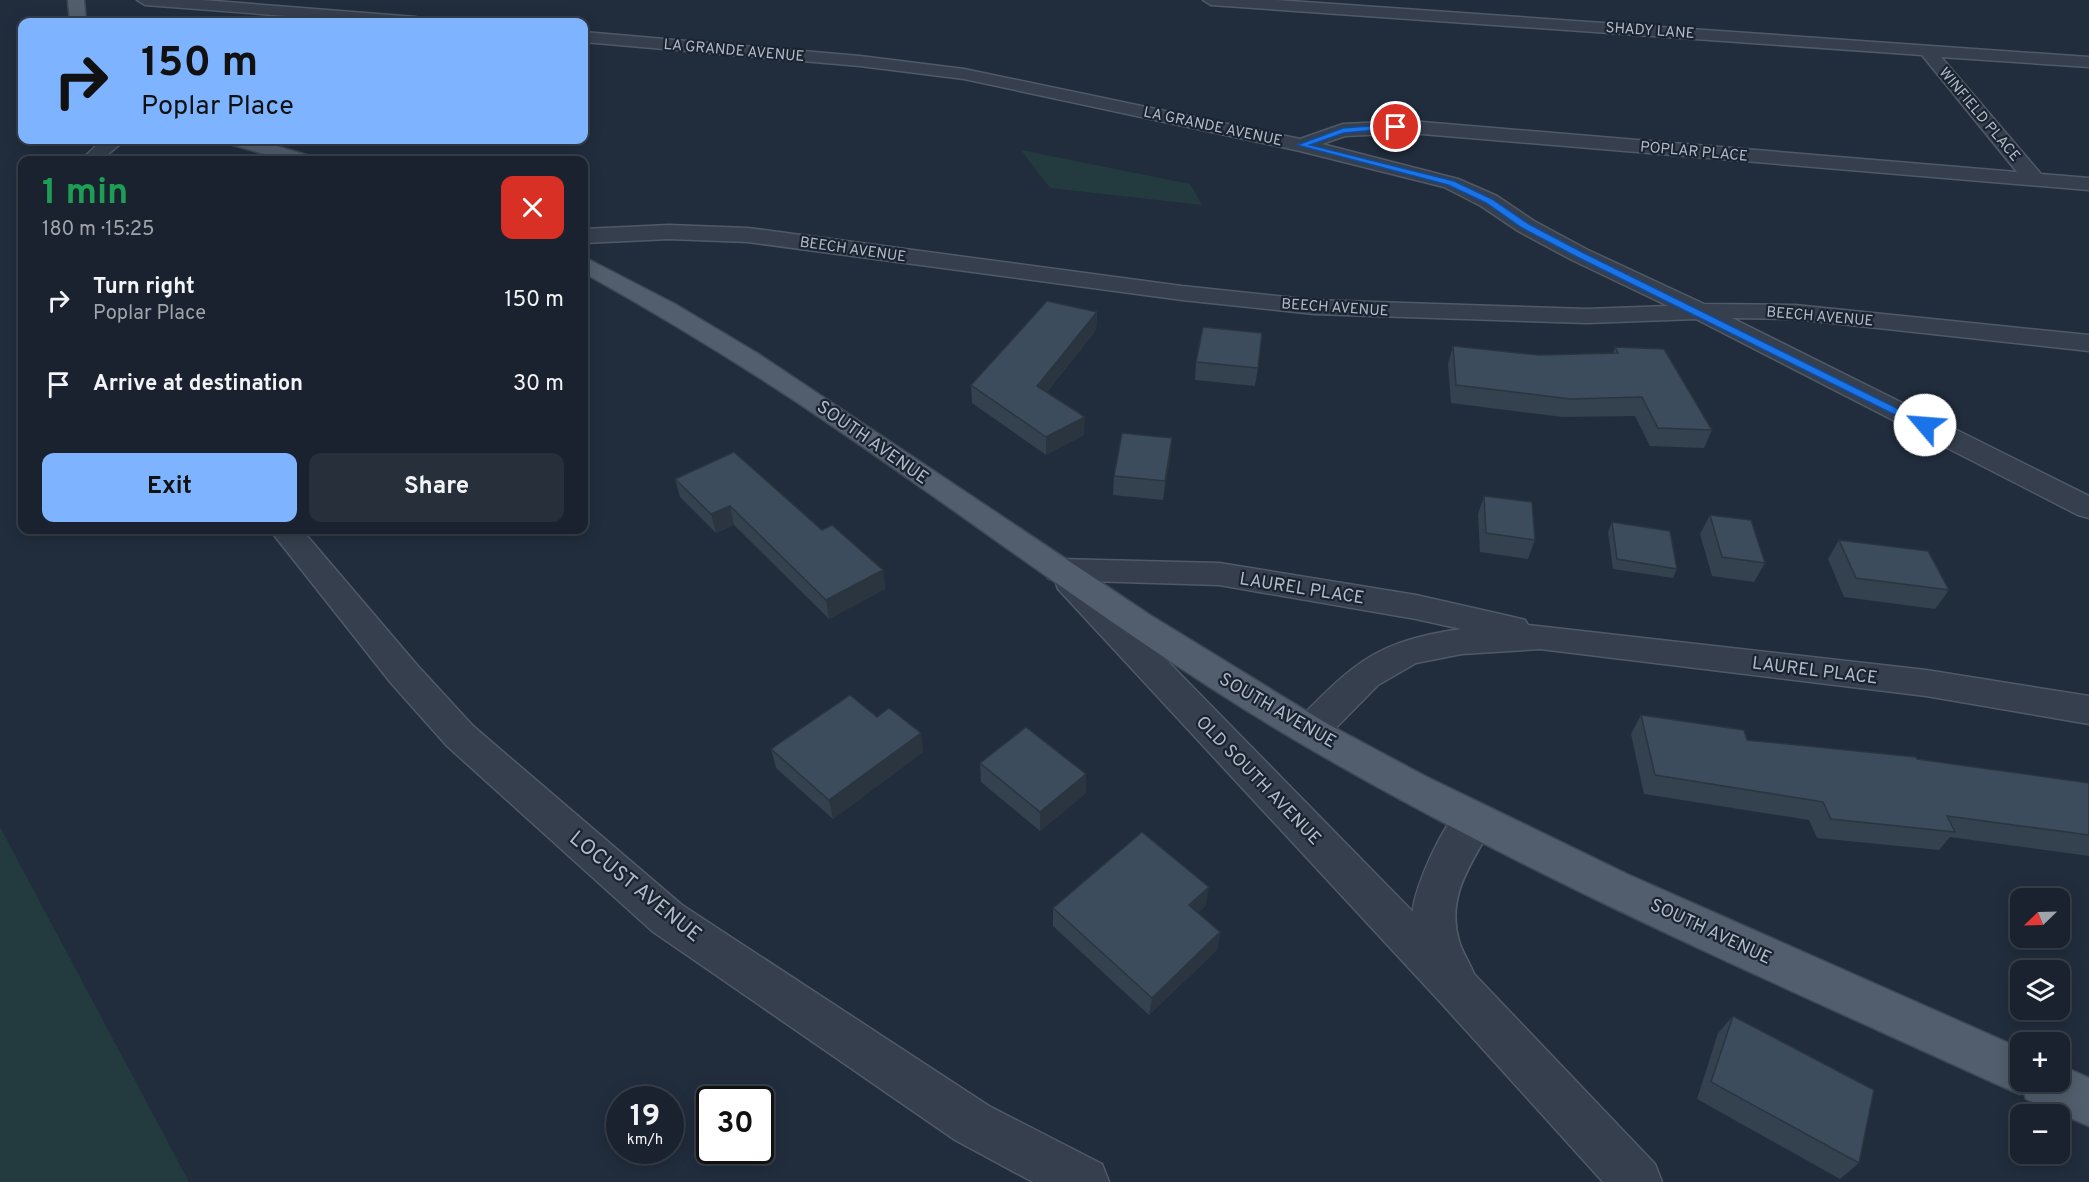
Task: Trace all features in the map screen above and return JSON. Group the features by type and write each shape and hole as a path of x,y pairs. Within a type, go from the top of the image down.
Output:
{"main road":[{"path":"76,0 78,18"},
{"path":"250,144 290,156"},
{"name":"SOUTH AVENUE","path":"588,266 760,364 1059,570 1217,675 1311,730 1475,820 1725,938 2010,1066"},
{"path":"2066,1092 2089,1102"}],"street":[{"path":"145,0 367,18"},
{"name":"SHADY LANE","path":"1211,0 2089,62"},
{"name":"LA GRANDE AVENUE","path":"588,37 860,61 964,74 1301,145 1451,183 1489,201 1526,226 1581,255 1699,311 2089,508"},
{"name":"WINFIELD PLACE","path":"1926,49 2034,179"},
{"name":"POPLAR PLACE","path":"1301,145 1343,130 1410,127 2089,184"},
{"path":"96,156 110,144"},
{"name":"BEECH AVENUE","path":"588,236 669,232 748,235 1182,293 1314,307 1587,316 1699,311 1795,312 2089,343"},
{"name":"LOCUST AVENUE","path":"288,534 404,674 460,736 667,918 972,1123 1084,1182"},
{"name":"LAUREL PLACE","path":"1059,570 1181,571 1219,574 1416,607 1476,619 1540,637"},
{"name":"OLD SOUTH AVENUE","path":"1059,570 1459,990 1637,1182"},
{"name":"LAUREL PLACE","path":"1311,730 1349,691 1386,662 1433,646 1483,639 1540,637 1926,683 2089,710"},
{"name":"OLD SOUTH AVENUE","path":"1459,990 1437,939 1434,899 1444,868 1475,820"}],"green space":[{"path":"1021,150 1190,184 1202,205 1050,188"},
{"path":"0,827 189,1182 0,1182"}],"building":[{"path":"1047,301 1097,312 1037,386 1085,417 1046,437 971,385"},
{"path":"1203,327 1262,333 1258,368 1196,362"},
{"path":"1453,346 1539,355 1618,353 1615,347 1664,349 1712,430 1658,428 1642,397 1570,399 1456,385"},
{"path":"1122,433 1172,438 1165,481 1114,476"},
{"path":"734,452 822,530 832,525 883,570 826,600 730,506 711,514 675,479"},
{"path":"1484,496 1532,502 1535,540 1486,533"},
{"path":"1710,515 1751,520 1765,563 1722,557"},
{"path":"1612,522 1670,531 1677,569 1617,559"},
{"path":"1839,540 1928,551 1949,590 1856,578"},
{"path":"850,695 877,717 889,708 921,733 829,800 771,749"},
{"path":"1641,715 1744,730 1747,740 1916,757 1917,759 2089,783 2089,835 1947,816 1955,832 1831,819 1823,802 1655,775"},
{"path":"1026,727 1086,774 1040,812 980,763"},
{"path":"1142,832 1209,887 1189,905 1220,932 1152,998 1053,908"},
{"path":"1733,1016 1874,1090 1859,1163 1711,1082"}],"route":[{"path":"1396,127 1343,130 1301,145 1451,183 1489,201 1526,226 1581,255 1699,311 1925,425"}]}
